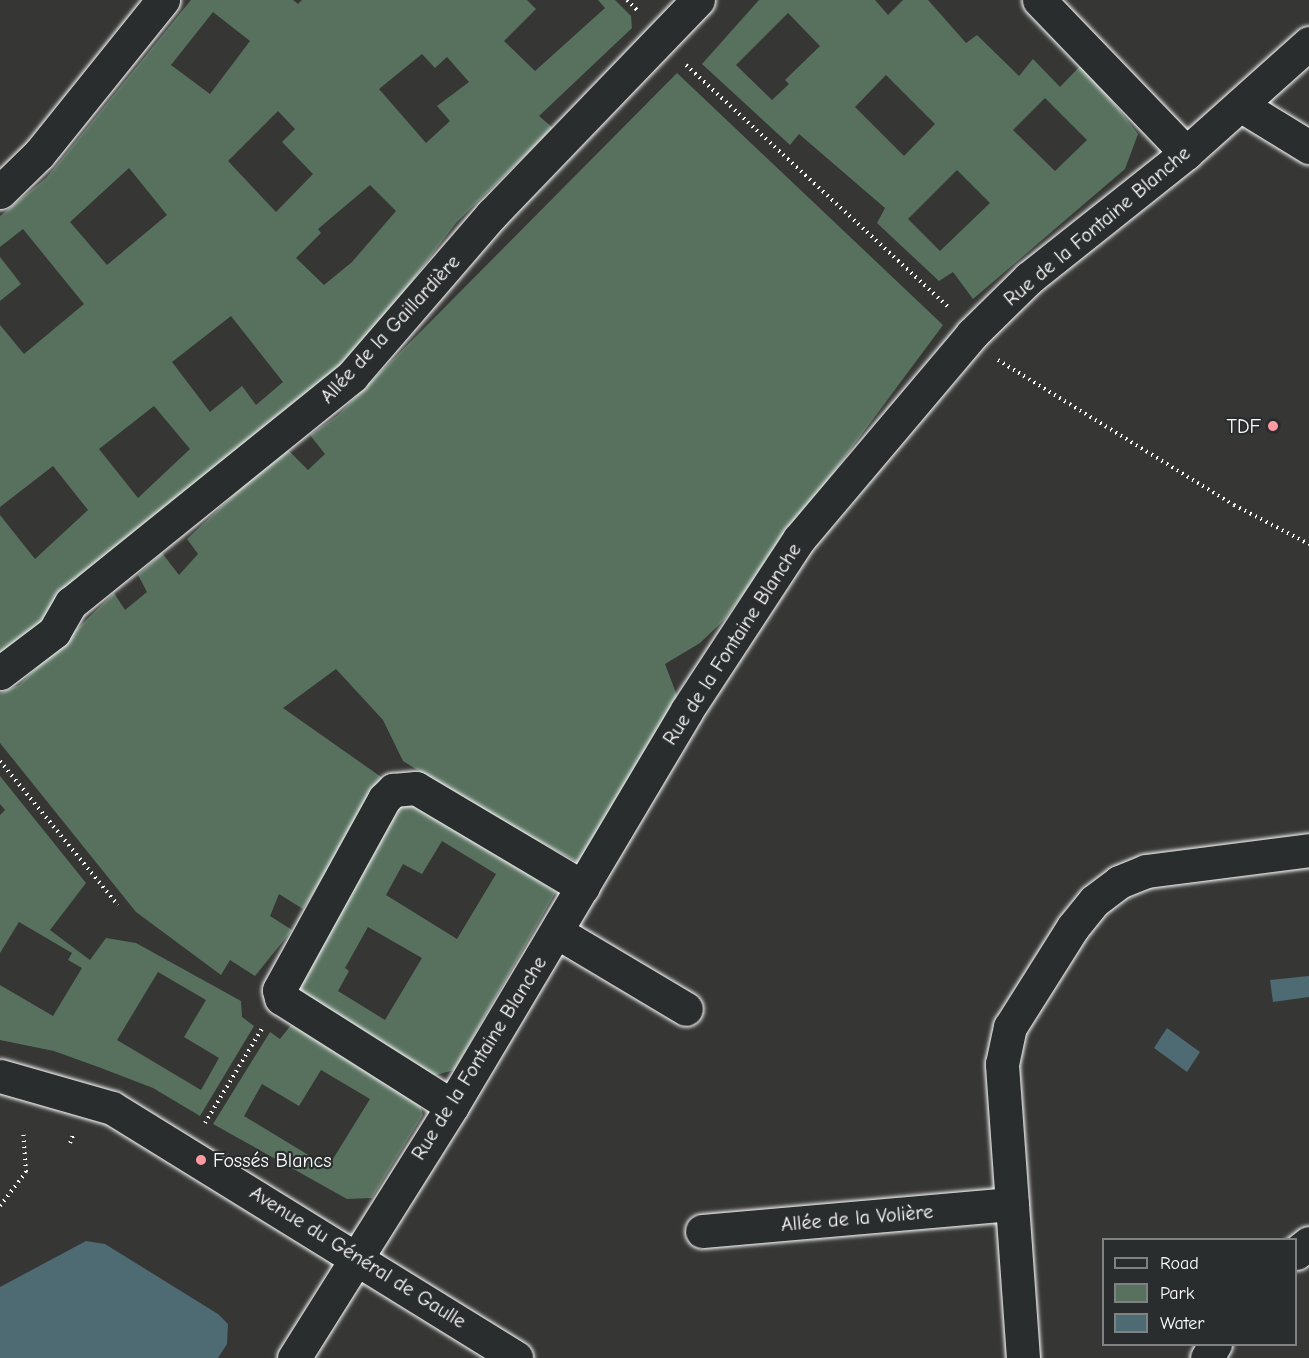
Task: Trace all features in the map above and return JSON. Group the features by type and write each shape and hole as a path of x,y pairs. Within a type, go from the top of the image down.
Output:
{"street":[{"path":"0,192 39,154 163,0"},
{"name":"Allée de la Gaillardière","path":"0,673 54,632 71,603 352,376 492,214 666,37 698,0"},
{"path":"1039,0 1186,153"},
{"name":"Rue de la Fontaine Blanche","path":"294,1358 356,1255 452,1106 687,710 799,539 972,334 1029,278 1242,106 1309,43"},
{"path":"1242,106 1309,147"},
{"path":"452,1106 281,998 279,990 393,790 416,788 583,887"},
{"path":"1023,1358 1004,1046 1010,1027 1094,901 1146,871 1309,850"},
{"path":"556,932 686,1009"},
{"name":"Avenue du Général de Gaulle","path":"0,1076 112,1108 356,1255 516,1358"},
{"name":"Allée de la Volière","path":"702,1231 1012,1204"},
{"path":"1297,1252 1309,1243"}],"path":[{"path":"627,0 666,37 691,72 820,186 992,356 1234,505 1309,544"},
{"path":"0,761 118,905"},
{"path":"203,1126 281,998"},
{"path":"0,1206 26,1172 23,1130"}],"green space":[{"path":"191,0 293,0 298,4 302,0 527,0 536,9 504,41 535,71 605,8 598,0 615,0 631,16 632,28 539,116 553,128 456,223 372,334 319,390 46,627 0,661 0,515 35,559 88,510 53,466 0,507 0,325 24,354 84,304 23,229 0,247 0,216 46,178","holes":["213,12 250,41 210,94 171,65","422,54 435,68 447,57 469,82 437,106 450,121 426,143 379,89","278,111 295,129 282,142 313,174 276,212 228,161","129,168 167,215 107,265 70,222","370,185 396,211 352,262 324,285 296,258 321,233 318,229","231,316 283,382 256,405 242,386 210,412 172,362","154,406 190,449 138,498 99,449"]},
{"path":"759,0 875,0 888,15 903,0 928,0 966,43 977,35 1019,76 1033,59 1060,87 1083,63 1138,134 1125,169 973,299 953,272 939,281 877,223 885,208 799,134 790,145 702,64","holes":["788,13 820,46 785,80 789,84 772,100 736,65","886,75 935,124 904,156 855,107","1045,98 1087,140 1055,171 1013,130","957,170 990,203 940,251 908,219"]},
{"path":"677,73 943,325 724,620 700,643 665,664 679,701 578,862 489,815 403,761 383,720 336,669 283,708 384,779 303,909 279,894 270,916 292,930 255,976 230,960 221,975 136,912 0,743 0,693 19,685 114,593 125,610 147,592 138,575 162,553 179,575 198,554 187,539 285,447 308,470 325,454 310,435 338,415"},
{"path":"0,257 21,284 0,301"},
{"path":"0,776 86,883 50,930 90,960 106,938 136,943 241,1001 242,1017 254,1026 200,1116 153,1088 101,1068 54,1051 0,1040 0,985 53,1016 82,968 68,960 72,953 19,922 0,953 0,815 5,810 0,804","holes":["158,972 206,1000 184,1037 219,1058 201,1090 117,1040"]},
{"path":"416,802 556,892 454,1070 425,1078 301,998 296,981 393,810","holes":["442,841 496,874 457,939 386,895 403,864 422,874","368,927 422,958 385,1020 338,991 349,971 345,968"]},
{"path":"291,1025 418,1097 423,1115 372,1198 347,1199 213,1124 270,1032 280,1039","holes":["321,1070 370,1099 328,1167 244,1116 262,1084 299,1106"]}],"water":[{"path":"1309,976 1309,997 1273,1002 1270,980"},
{"path":"1167,1028 1200,1052 1187,1072 1154,1048"},
{"path":"86,1241 105,1244 218,1314 228,1324 227,1344 218,1358 0,1358 0,1287"}],"place":[{"name":"TDF","path":"1273,426"},
{"name":"Fossés Blancs","path":"201,1160"}]}
